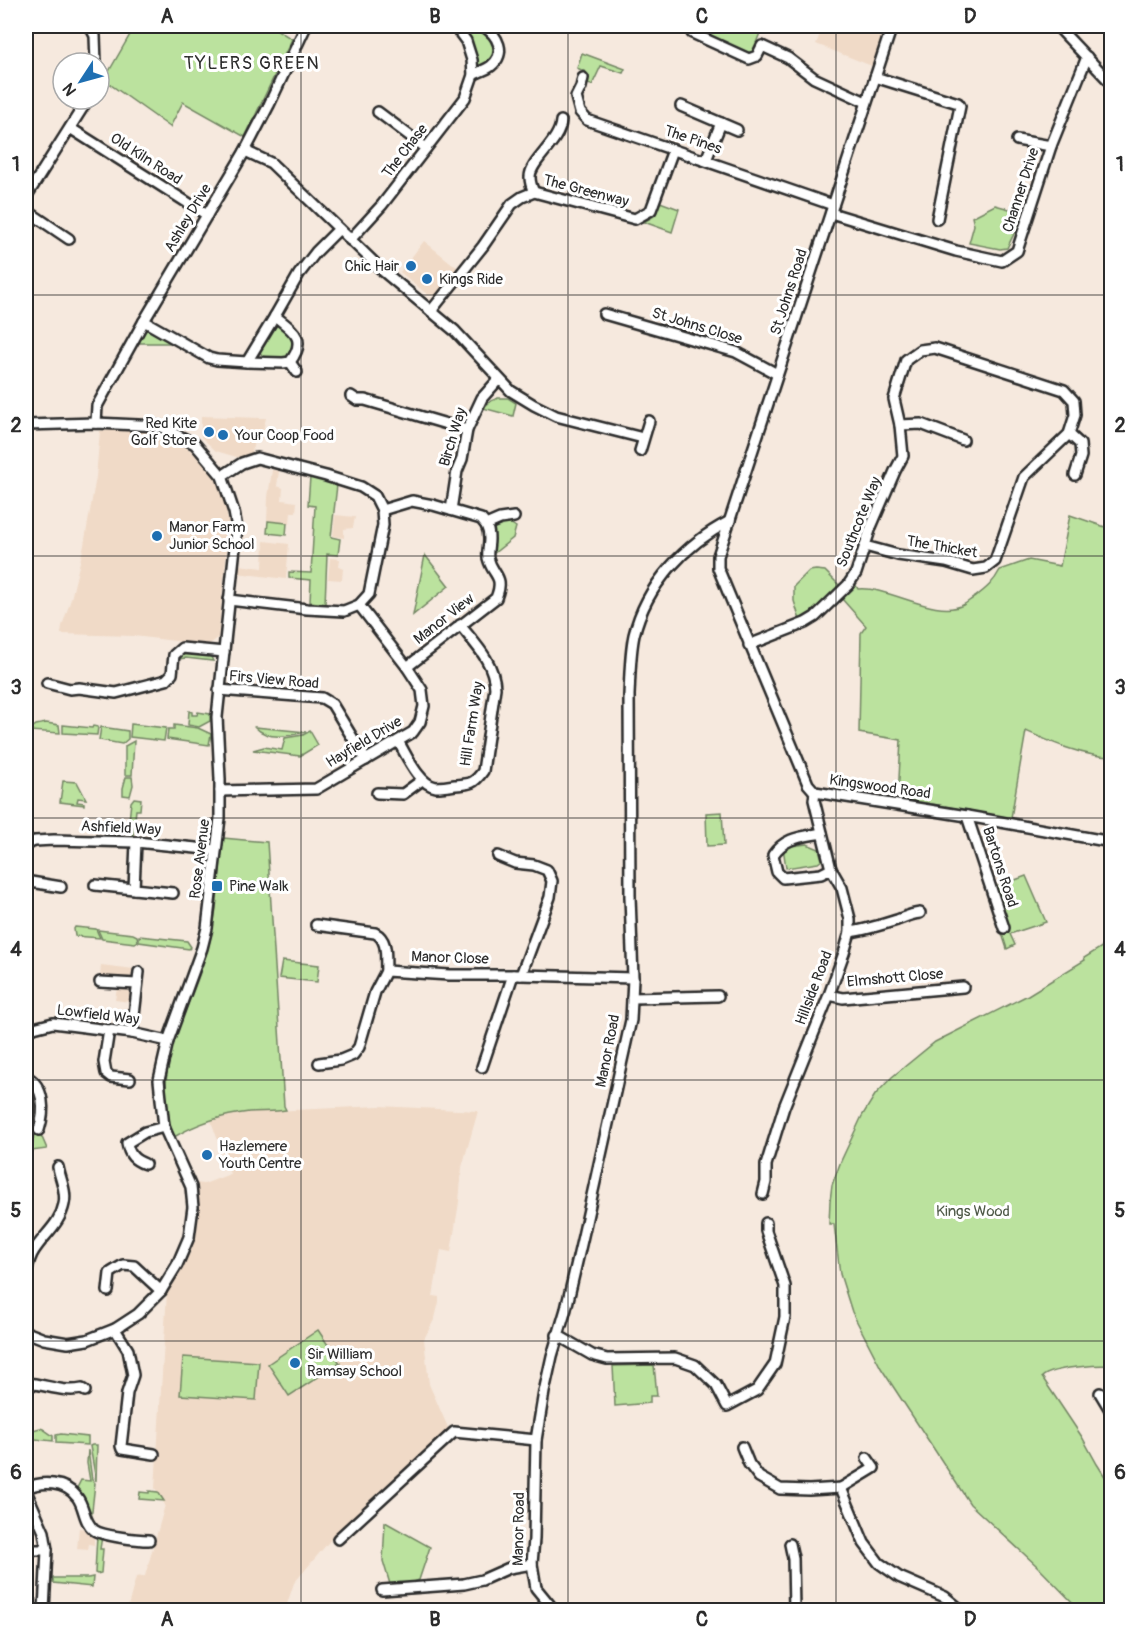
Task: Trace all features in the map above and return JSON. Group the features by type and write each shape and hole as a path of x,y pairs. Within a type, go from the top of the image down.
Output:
{"street":[{"path":"90,26 95,36 96,51"},
{"name":"Ashley Drive","path":"96,423 97,406 144,321 245,151 306,26"},
{"path":"458,27 466,41 472,60 473,75 490,66 498,58 500,45 492,31 483,26"},
{"path":"688,26 692,33 749,59 757,56 762,46 788,58 814,78 866,102"},
{"name":"St Johns Road","path":"718,568 718,556 891,26"},
{"path":"1057,26 1112,84"},
{"name":"Channer Drive","path":"832,209 956,251 1002,261 1017,251 1051,146 1087,57"},
{"name":"The Chase","path":"350,240 382,205 465,98 473,75"},
{"path":"875,77 960,106 937,219"},
{"name":"The Pines","path":"583,78 576,97 580,112 587,120 706,160 832,209"},
{"path":"681,106 737,130"},
{"path":"26,197 81,111"},
{"path":"378,112 426,148"},
{"path":"534,192 530,179 531,170 550,146 561,127 561,122"},
{"path":"706,160 721,123"},
{"name":"Old Kiln Road","path":"70,128 207,215"},
{"path":"1017,140 1051,146"},
{"name":"The Greenway","path":"431,310 483,246 512,204 522,197 534,192 635,219 651,210 673,150"},
{"path":"245,151 271,163 383,272 455,331 511,391 556,416 643,438"},
{"path":"26,210 69,239"},
{"path":"247,362 299,274 316,252 339,229"},
{"name":"St Johns Close","path":"604,314 736,352 777,374"},
{"path":"144,321 209,358 247,362 290,362 295,355 298,339 296,333 275,316"},
{"name":"Southcote Way","path":"749,645 815,617 848,585 856,573 871,527 903,456 900,425 894,399 906,360 920,350 935,348 1064,390 1074,401 1075,415 1069,434"},
{"path":"290,362 297,372"},
{"name":"Birch Way","path":"452,510 457,471 462,459 467,430 482,398 499,379"},
{"path":"351,396 357,400 365,400 467,430"},
{"path":"640,451 649,421"},
{"name":"Rose Avenue","path":"26,425 96,423 159,426 195,444 222,476 237,528 219,690 217,717 220,818 207,928 168,1041 159,1080 164,1127 191,1188 193,1207 189,1237 177,1265 161,1291 138,1314 116,1329 87,1340 68,1342 44,1339 26,1332"},
{"path":"900,425 921,424 963,440"},
{"path":"1069,434 1080,444 1081,456 1075,475"},
{"name":"The Thicket","path":"865,546 897,555 946,562 973,570 986,568 995,561 1024,477 1069,434"},
{"path":"222,476 242,463 257,458 326,476 361,487 375,496 382,510 383,525 369,594 359,605 344,611 229,600"},
{"path":"382,510 412,501 481,519 486,525 500,519 514,517"},
{"name":"Manor Road","path":"554,1611 536,1588 532,1564 536,1440 544,1392 566,1309 631,1020 633,978 629,762 630,668 634,634 648,598 672,565 695,543 730,521"},
{"name":"Manor View","path":"407,667 496,598 500,588 499,578 488,558 489,537 486,525"},
{"name":"Kingswood Road","path":"718,568 808,784 815,792 1106,841 1112,840"},
{"name":"Hayfield Drive","path":"220,791 316,789 413,732 420,722 424,706 422,690 359,605"},
{"name":"Hill Farm Way","path":"422,780 435,787 469,784 483,771 495,675 487,660 460,625"},
{"path":"47,683 70,689 116,693 166,680 172,674 174,655 182,648 224,652"},
{"name":"Firs View Road","path":"219,690 322,698 332,704 366,760"},
{"path":"377,793 403,794 422,780 398,741"},
{"name":"Hillside Road","path":"763,1194 766,1165 784,1107 829,995 850,932 850,919 842,888 831,869 814,800 815,792"},
{"name":"Bartons Road","path":"967,816 1004,928"},
{"path":"822,832 790,840 779,846 773,855 777,872 783,878 821,874 831,869"},
{"name":"Ashfield Way","path":"26,844 54,840 136,842 216,850"},
{"path":"134,889 136,842"},
{"path":"482,1067 550,897 552,881 547,870 534,865 515,863 498,856"},
{"path":"26,912 27,887 31,882 61,887"},
{"path":"95,885 173,893"},
{"path":"850,932 867,930 910,914 920,913"},
{"path":"316,925 375,933 381,936 384,942 386,971 375,992 359,1047 353,1055 341,1060 319,1063"},
{"name":"Manor Close","path":"386,971 449,975 633,978"},
{"path":"132,1033 139,972"},
{"path":"99,982 137,984"},
{"name":"Elmshott Close","path":"829,995 843,998 963,987"},
{"path":"632,998 718,996"},
{"name":"Lowfield Way","path":"26,1030 53,1023 132,1033 168,1041"},
{"path":"109,1030 104,1062 106,1073 111,1077 130,1079"},
{"path":"26,1076 39,1089 43,1101 39,1130"},
{"path":"145,1164 135,1161 123,1143 145,1132 164,1127"},
{"path":"26,1286 26,1276 33,1254 58,1222 65,1202 64,1185 58,1167"},
{"path":"558,1335 592,1355 607,1359 675,1358 695,1365 716,1385 726,1406 757,1390 775,1364 785,1317 785,1286 766,1231 766,1223"},
{"path":"108,1291 110,1273 123,1265 134,1266 161,1291"},
{"path":"116,1329 129,1350 133,1375 127,1394 121,1446 122,1449 154,1454"},
{"path":"26,1383 40,1383 54,1389 74,1391 82,1389 85,1391"},
{"path":"1100,1393 1112,1413"},
{"path":"338,1539 454,1432 536,1440"},
{"path":"742,1447 749,1464 759,1477 780,1489 841,1488 874,1468 867,1458"},
{"path":"44,1611 47,1550 44,1532 26,1490 37,1483 66,1487 78,1498 87,1523 96,1532 149,1540"},
{"path":"841,1488 864,1543 879,1563 899,1577 945,1597 961,1611"},
{"path":"790,1544 793,1558 794,1611"},
{"path":"26,1550 47,1550"},
{"path":"382,1590 464,1584 482,1580 509,1568 532,1564"}],"shaded area":[{"path":"821,26 885,27 872,66 816,44 823,27"},
{"path":"424,241 459,269 437,295 428,295 400,272"},
{"path":"201,416 266,418 260,442 254,441 252,453 240,458 216,451 201,437"},
{"name":"Manor Farm Junior School","path":"117,429 149,432 175,441 190,450 210,470 224,497 229,527 218,638 208,645 134,636 61,634 84,545 96,477 100,431"},
{"path":"272,470 279,471 277,486 283,488 282,500 297,502 296,512 291,512 290,524 267,521"},
{"path":"335,515 355,517 353,528 344,529 344,538 333,536"},
{"path":"264,541 289,544 286,579 237,573 239,565 263,568"},
{"path":"330,558 340,559 339,567 343,569 342,580 328,579"},
{"path":"101,965 134,969 133,975 128,980 100,977"},
{"path":"117,988 130,991 130,1002 115,1000"},
{"name":"Sir William Ramsay School","path":"379,1106 478,1111 462,1167 451,1252 441,1250 433,1296 439,1297 439,1302 435,1318 424,1339 429,1384 449,1430 339,1530 294,1583 285,1610 127,1610 136,1577 145,1576 165,1505 155,1488 167,1292 191,1250 196,1232 199,1200 196,1183 204,1184 230,1174 211,1121 251,1112"},
{"path":"79,1528 85,1529 94,1536 94,1545 89,1544 88,1550 77,1549"}],"green space":[{"path":"135,26 271,26 292,39 245,137 183,102 170,127 111,85 111,68"},
{"path":"470,26 483,28 495,43 492,57 482,67 476,64 464,31"},
{"path":"691,26 743,26 760,33 749,55"},
{"path":"582,53 625,69 623,73 601,66 592,85 588,84 586,72 577,68"},
{"path":"660,202 679,209 672,232 644,222 654,216"},
{"path":"995,205 1024,213 1007,248 1000,249 969,243 974,225 972,217"},
{"path":"281,324 294,336 296,343 291,355 283,361 265,359 259,351 274,325"},
{"path":"145,330 169,339 169,343 138,343"},
{"path":"498,398 508,398 516,403 513,416 483,408"},
{"path":"310,477 337,485 331,537 340,539 338,555 327,554 325,604 310,602 311,580 289,578 289,572 311,573 315,506 308,505"},
{"path":"1070,515 1111,529 1111,757 1078,751 1026,731 1011,818 898,798 901,740 859,733 861,633 866,626 842,599 855,584 858,589 883,592 939,608 963,605 986,588 1000,570 1029,560 1060,566"},
{"path":"268,521 287,523 286,535 267,533"},
{"path":"510,523 516,527 513,538 493,554 492,527"},
{"path":"425,555 449,586 413,615"},
{"path":"809,571 825,571 840,586 815,611 800,620 794,601 794,586"},
{"path":"183,653 210,655 213,661 178,659"},
{"path":"189,711 192,715 197,715 198,712 210,714 210,721 199,727 188,725"},
{"path":"46,723 59,725 60,733 28,731 36,725"},
{"path":"131,724 166,728 164,741 130,737"},
{"path":"63,725 98,727 97,735 63,733"},
{"path":"174,725 198,728 211,734 209,745 167,739 168,729 174,729"},
{"path":"101,727 128,731 128,739 122,744 99,740"},
{"path":"255,727 306,732 272,736"},
{"path":"310,731 318,745 300,756 253,750 264,747 282,750 285,738 303,735"},
{"path":"134,741 132,775 125,775 125,746"},
{"path":"126,777 132,777 133,785 130,796 123,795"},
{"path":"63,781 77,782 86,799 78,798 77,802 84,803 84,805 60,802"},
{"path":"134,798 141,799 140,810 136,810 133,836 128,830 131,802"},
{"path":"722,812 724,845 707,846 706,813"},
{"path":"223,838 267,842 286,1110 229,1115 201,1124 174,1137 167,1111 168,1064 211,937 218,895"},
{"path":"807,844 819,849 822,860 818,863 786,868 783,847"},
{"path":"1026,876 1046,922 1010,934 1015,945 1007,949 994,909 1001,905 996,887"},
{"path":"75,927 96,929 100,938 75,936"},
{"path":"98,930 133,934 137,936 138,941 135,943 102,939"},
{"path":"139,936 187,941 191,947 189,949 139,942"},
{"name":"Kings Wood","path":"1111,941 1111,1365 1065,1369 1042,1377 1111,1486 1111,1610 1080,1610 1037,1566 970,1504 881,1368 852,1312 840,1274 834,1224 829,1224 830,1201 832,1185 841,1161 862,1116 875,1095 892,1077 935,1042 1028,995"},
{"path":"282,961 319,965 317,982 279,978"},
{"path":"34,1135 41,1135 47,1149 32,1151"},
{"path":"318,1330 340,1363 289,1396 268,1364"},
{"path":"183,1357 259,1362 256,1400 180,1395"},
{"path":"654,1365 657,1396 650,1396 650,1403 615,1406 613,1366"},
{"path":"40,1428 53,1436 53,1441 26,1438 26,1432"},
{"path":"56,1435 88,1437 88,1445 56,1443"},
{"path":"97,1445 96,1481 90,1446"},
{"path":"88,1450 92,1480 95,1483 91,1520 76,1490 81,1480 90,1481 87,1463"},
{"path":"149,1491 158,1492 164,1501 139,1499 140,1492 149,1493"},
{"path":"385,1522 430,1547 419,1580 405,1584 390,1584 383,1561"},
{"path":"97,1535 102,1536 100,1549 103,1549 101,1573 97,1574 95,1573"},
{"path":"93,1577 92,1587 53,1583 53,1578"}],"place":[{"name":"Chic Hair","path":"411,266"},
{"name":"Kings Ride","path":"427,279"},
{"name":"Red Kite Golf Store","path":"209,432"},
{"name":"Your Coop Food","path":"223,435"},
{"name":"Manor Farm Junior School","path":"157,536"},
{"name":"Pine Walk","path":"217,886"},
{"name":"Hazlemere Youth Centre","path":"207,1155"},
{"name":"Sir William Ramsay School","path":"295,1363"}],"district":[{"name":"TYLERS GREEN","path":"252,63"}]}
